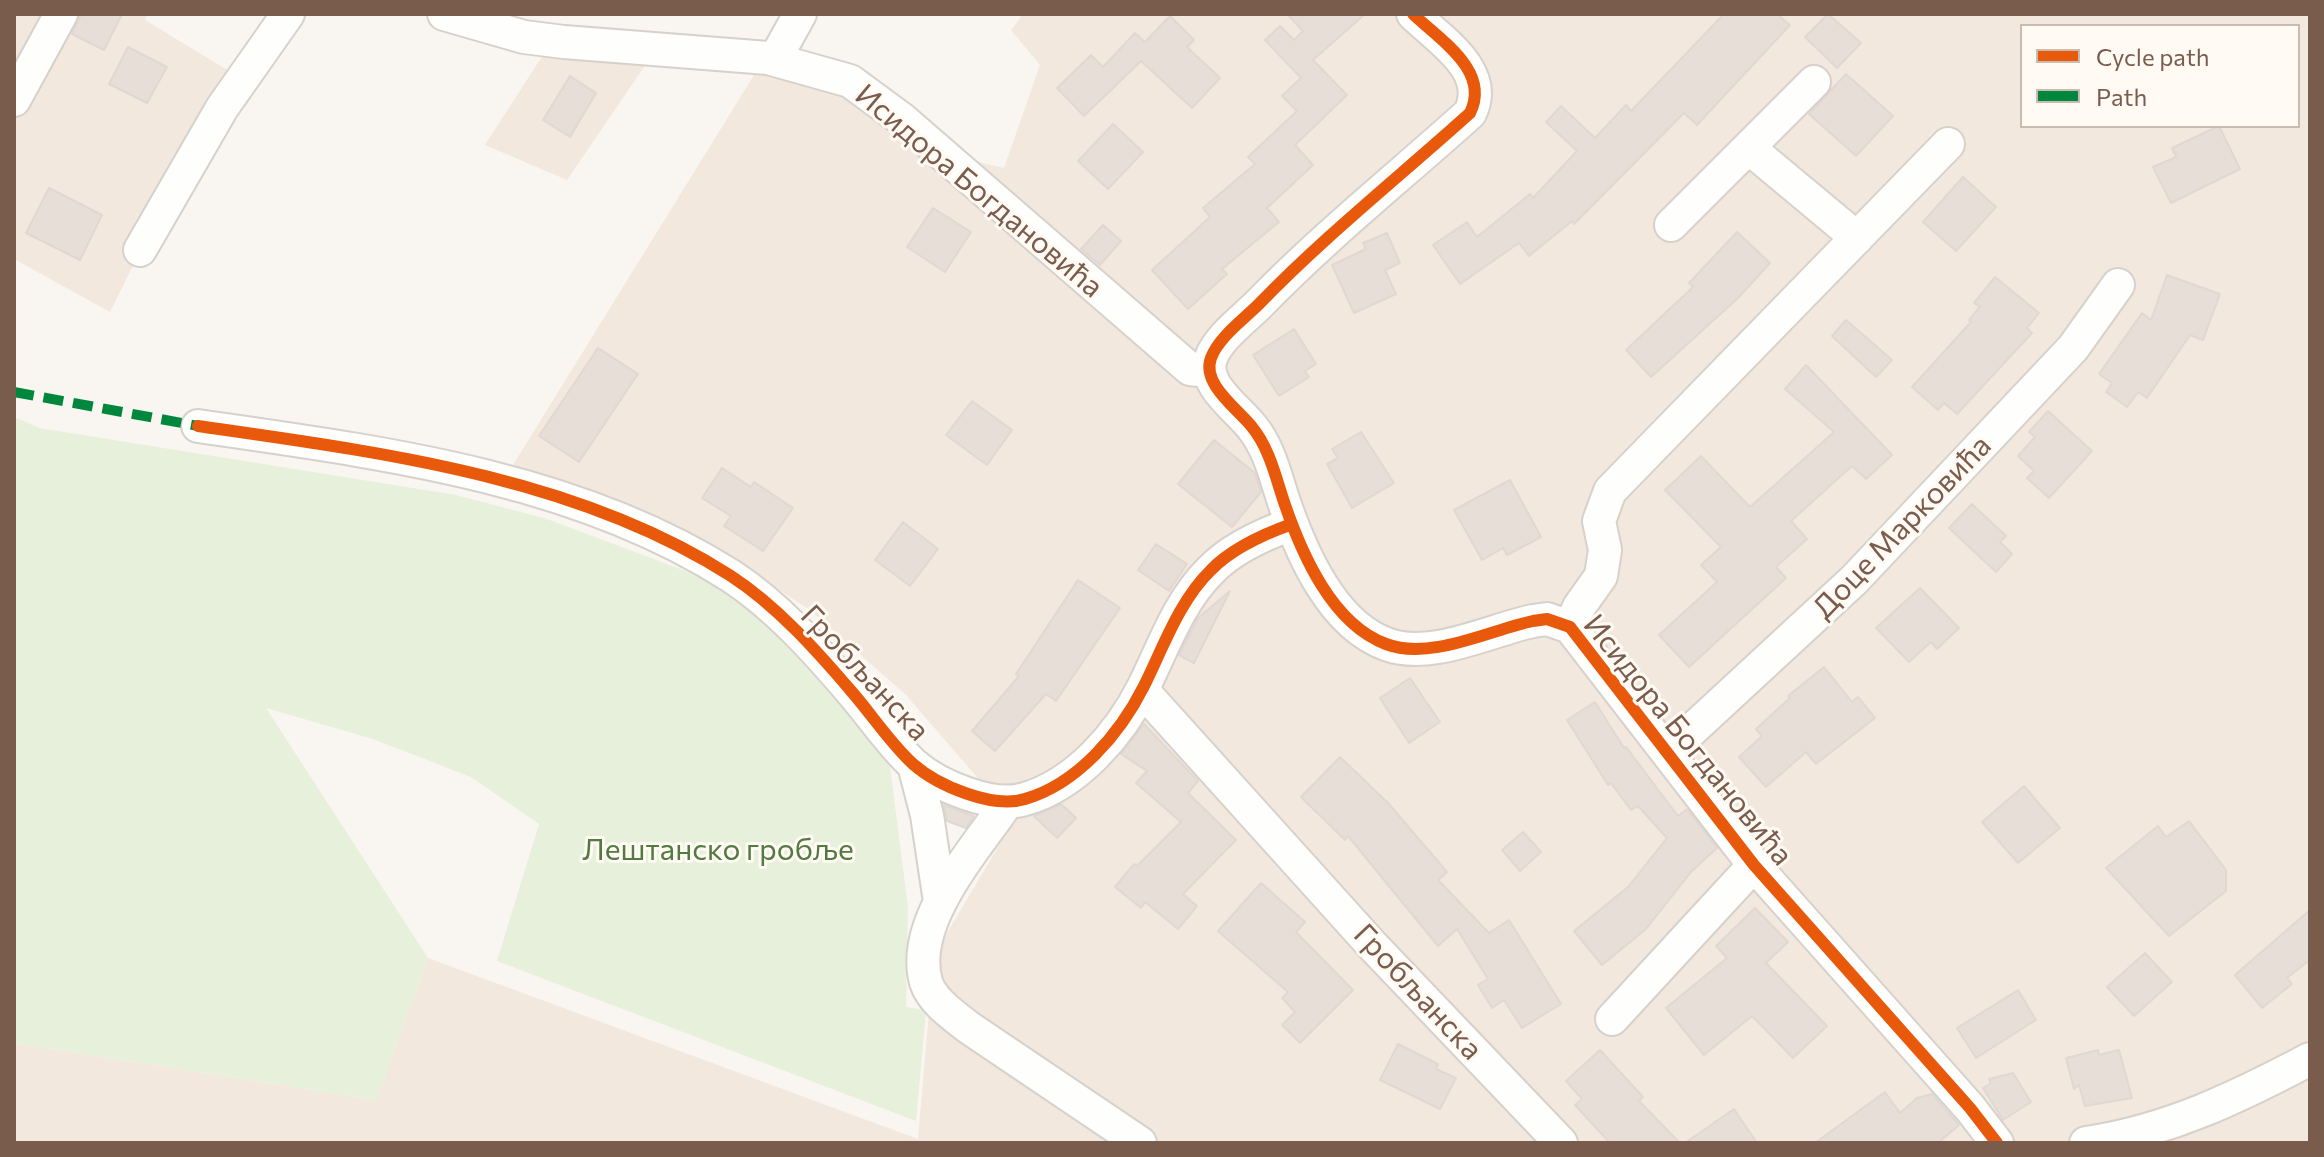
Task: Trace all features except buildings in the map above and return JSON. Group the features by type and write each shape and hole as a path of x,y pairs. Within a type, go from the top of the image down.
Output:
{"street":[{"path":"14,100 61,14"},
{"path":"140,250 222,108 288,14"},
{"name":"Исидора Богдановића","path":"444,14 524,37 775,59 850,81 903,120 1190,369 1209,371 1265,448 1292,524 1317,576 1342,611 1386,644 1426,647 1547,619 1570,627 1754,865 1970,1108 1997,1143"},
{"path":"775,59 800,14"},
{"path":"1209,371 1212,355 1226,337 1318,243 1470,113 1476,100 1474,77 1413,14"},
{"path":"1671,225 1814,82"},
{"path":"1570,627 1579,607 1601,576 1605,550 1599,521 1610,491 1948,144"},
{"path":"1749,148 1857,238"},
{"name":"Доце Марковића","path":"1668,752 1854,580 2073,348 2118,285"},
{"name":"Гробљанска","path":"198,426 340,446 508,482 651,531 734,578 815,649 914,765 956,788 1006,804"},
{"path":"1140,1143 942,1006 926,984 925,937 940,902 1006,804 1061,783 1095,756 1142,690 1165,640 1210,570 1253,541 1292,524"},
{"name":"Гробљанска","path":"1142,690 1372,945 1561,1143"},
{"path":"914,765 927,815 940,902"},
{"path":"1612,1019 1754,865"},
{"path":"2086,1143 2127,1137 2187,1118 2310,1059"}],"shaded area":[{"path":"14,14 148,14 145,20 229,71 110,312 14,259"},
{"path":"1023,14 2310,14 2310,1143 14,1143 14,1043 376,1100 428,958 918,1139 934,955 1014,820 906,695 811,611 731,558 508,473 772,46 934,152 1004,168 1040,65 1011,30"},
{"path":"543,55 646,64 567,180 485,145"}],"green space":[{"name":"Лештанско гробље","path":"14,417 39,428 456,495 547,519 720,584 766,615 852,708 890,767 908,907 906,1007 926,1010 916,1121 497,961 539,824 471,777 373,739 266,708 428,958 376,1100 14,1043"}],"marked path":[{"path":"14,392 198,426"}],"cycle path":[{"path":"1413,14 1460,58 1468,70 1474,83 1475,98 1470,113 1336,230 1225,336 1214,351 1209,368 1216,387 1252,427 1263,445 1300,545 1322,585 1350,621 1386,644 1421,649 1441,647 1533,621 1547,619 1570,627 1754,865 1970,1108 1997,1143"},
{"path":"198,426 335,446 474,473 541,491 607,514 671,542 731,576 780,615 825,661 913,764 966,794 998,801 1025,799 1044,792 1062,782 1095,755 1134,704 1173,625 1200,582 1238,548 1292,524"}]}
